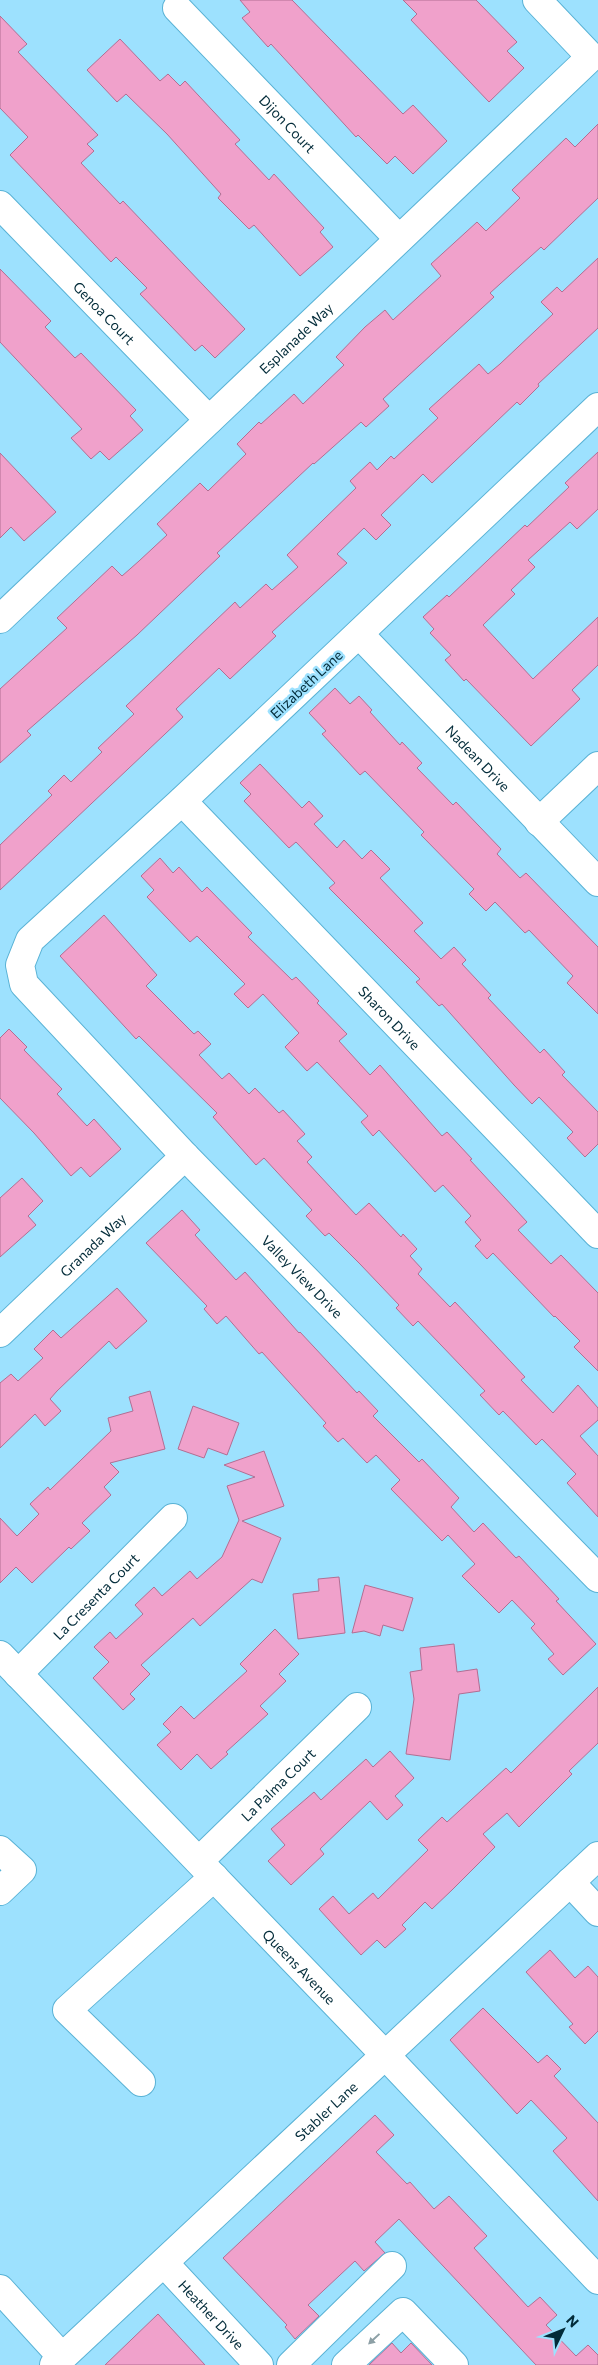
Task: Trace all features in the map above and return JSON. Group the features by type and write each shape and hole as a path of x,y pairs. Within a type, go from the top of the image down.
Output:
{"street":[{"name":"Esplanade Way","path":"4,608 209,420 591,57 537,0"},
{"name":"Dijon Court","path":"178,8 399,239"},
{"name":"Genoa Court","path":"0,205 209,420"},
{"name":"Elizabeth Lane","path":"20,965 30,940 182,801 598,407"},
{"name":"Nadean Drive","path":"359,634 598,882"},
{"path":"539,822 598,766"},
{"name":"Sharon Drive","path":"182,801 598,1234"},
{"name":"Valley View Drive","path":"20,965 24,984 185,1156 598,1578"},
{"name":"Granada Way","path":"0,1333 185,1156"},
{"name":"La Cresenta Court","path":"9,1664 173,1518"},
{"name":"Queens Avenue","path":"9,1664 386,2056 598,2280"},
{"name":"La Palma Court","path":"141,2082 67,2010 206,1869 357,1707"},
{"path":"0,1850 22,1870 0,1891"},
{"name":"Stabler Lane","path":"58,2361 164,2264 598,1856"},
{"path":"570,1882 598,1912"},
{"name":"Heather Drive","path":"164,2264 259,2365"},
{"path":"291,2365 392,2266"},
{"path":"0,2289 58,2361"},
{"path":"346,2365 403,2312 454,2365"}],"building":[{"path":"240,0 292,0 403,114 413,105 447,141 413,174 395,156 387,164 358,135 356,137 271,44 268,47 242,18 250,12"},
{"path":"403,0 476,0 517,42 507,51 524,68 489,102 411,20 417,14"},
{"path":"0,16 27,44 18,52 98,135 87,144 94,151 81,163 120,204 123,201 245,329 215,358 202,345 195,351 140,294 147,288 116,257 111,262 10,155 28,137 0,108"},
{"path":"120,39 160,81 168,74 180,86 185,81 240,140 235,144 269,180 274,174 324,228 320,232 333,247 300,276 254,225 249,229 218,198 221,194 167,134 126,94 117,102 87,70"},
{"path":"598,124 598,198 544,250 541,247 490,293 494,297 383,399 389,406 366,427 361,422 313,463 217,553 220,556 137,635 27,731 31,735 0,763 0,689 67,628 57,618 112,566 122,576 139,561 167,535 157,524 200,483 208,491 246,454 237,444 259,422 261,424 294,394 303,404 344,365 336,357 365,327 385,310 393,320 441,276 431,264 477,222 486,231 520,198 512,190 566,138 575,147"},
{"path":"598,258 598,328 538,384 539,386 520,405 517,402 432,483 423,474 381,515 391,525 376,540 364,528 337,554 347,563 272,632 276,636 230,679 219,668 176,709 183,717 0,890 0,845 52,795 48,791 64,775 71,782 102,752 98,748 134,714 126,706 235,602 240,608 266,584 272,590 298,567 287,555 356,488 350,481 370,462 377,470 391,456 394,459 438,418 429,409 479,364 488,374 500,364 553,314 541,302 557,287 562,292"},
{"path":"0,269 51,321 45,327 75,358 81,353 136,410 130,416 143,430 109,460 100,451 91,459 71,438 82,429 0,342"},
{"path":"598,452 598,509 577,529 570,522 528,560 535,567 511,590 515,594 483,625 533,679 598,617 598,665 572,690 580,699 531,746 445,660 451,655 430,633 434,629 423,617 447,595 449,597 525,525 527,527 569,487 565,483"},
{"path":"0,453 56,512 24,541 11,527 0,538"},
{"path":"335,688 350,704 359,696 372,710 370,712 400,745 402,742 422,763 417,768 453,805 456,802 501,849 497,854 520,878 526,873 598,947 598,1014 567,983 573,976 529,930 525,933 495,902 486,911 469,894 474,889 421,835 424,832 365,771 360,775 322,734 326,731 309,713"},
{"path":"260,764 302,808 309,801 323,816 314,824 337,848 344,840 362,859 371,850 390,869 380,878 423,923 414,931 441,959 454,947 466,960 462,964 491,995 488,998 540,1053 544,1049 565,1072 562,1075 598,1112 598,1144 585,1157 567,1138 573,1132 539,1097 532,1104 442,1004 439,1006 416,982 420,979 329,888 335,883 296,842 289,848 244,801 251,794 240,783"},
{"path":"160,858 173,873 179,867 202,892 207,887 252,933 248,937 292,980 296,977 319,1001 317,1003 347,1034 339,1041 370,1075 380,1065 442,1136 447,1132 527,1222 518,1230 551,1264 561,1255 598,1293 598,1371 574,1347 580,1341 554,1317 493,1253 487,1259 475,1246 481,1240 465,1222 471,1216 443,1185 435,1192 379,1130 373,1136 361,1122 368,1116 317,1062 307,1071 285,1047 299,1033 263,994 248,1008 234,994 245,984 197,936 190,942 147,897 154,890 141,876"},
{"path":"104,915 157,975 146,986 194,1034 198,1031 211,1044 199,1055 222,1079 229,1073 249,1094 255,1088 279,1113 283,1110 305,1134 297,1141 312,1157 307,1162 356,1215 369,1203 401,1237 403,1234 417,1249 410,1256 422,1269 418,1274 450,1307 455,1302 525,1377 521,1380 553,1413 578,1385 598,1408 598,1420 580,1436 598,1456 598,1517 567,1483 576,1474 542,1439 536,1445 503,1411 499,1415 480,1395 485,1391 418,1321 413,1326 396,1308 399,1305 360,1264 329,1233 325,1236 306,1216 312,1210 264,1158 256,1165 213,1117 217,1113 139,1036 136,1039 60,956"},
{"path":"9,1029 27,1047 24,1050 62,1089 57,1094 87,1126 94,1119 121,1149 90,1177 81,1167 71,1176 34,1133 0,1098 0,1038"},
{"path":"22,1178 43,1201 28,1216 36,1225 0,1257 0,1198"},
{"path":"182,1210 200,1230 195,1235 236,1280 245,1272 299,1333 357,1393 359,1391 378,1411 373,1416 419,1462 422,1459 459,1498 451,1507 474,1532 483,1523 516,1558 519,1556 559,1599 556,1601 596,1644 563,1675 548,1659 554,1654 531,1628 535,1624 512,1600 499,1613 462,1576 475,1564 448,1535 442,1541 391,1489 400,1480 376,1455 367,1463 343,1438 338,1442 323,1426 326,1423 262,1352 259,1354 226,1316 217,1324 204,1309 207,1306 146,1243"},
{"path":"117,1288 147,1321 116,1349 109,1341 57,1391 50,1399 61,1411 45,1426 35,1414 0,1448 0,1383 11,1374 18,1381 43,1358 34,1349 53,1330 61,1338"},
{"path":"150,1391 165,1449 110,1463 119,1472 104,1487 111,1495 82,1523 90,1531 71,1549 69,1547 32,1583 16,1567 0,1583 0,1518 17,1536 39,1514 30,1504 48,1487 50,1490 111,1431 108,1418 133,1411 129,1397"},
{"path":"193,1406 239,1423 227,1455 208,1448 204,1458 178,1449"},
{"path":"264,1451 284,1506 242,1521 281,1538 262,1583 252,1579 200,1626 193,1618 141,1665 150,1674 130,1694 135,1699 123,1710 93,1678 109,1662 94,1647 110,1632 116,1639 143,1614 135,1605 154,1587 162,1596 190,1571 197,1579 222,1557 239,1520 227,1486 255,1477 224,1465"},
{"path":"339,1577 345,1633 298,1639 293,1594 319,1591 318,1579"},
{"path":"365,1585 413,1598 403,1631 383,1625 380,1636 364,1631 352,1633"},
{"path":"275,1629 299,1654 279,1674 286,1681 260,1706 268,1714 226,1752 228,1754 211,1769 197,1754 181,1770 157,1745 171,1732 163,1724 181,1706 194,1719 247,1671 240,1664"},
{"path":"454,1644 457,1672 477,1669 480,1691 459,1694 450,1760 406,1754 414,1699 410,1672 422,1670 420,1648"},
{"path":"598,1687 598,1743 569,1771 572,1774 519,1827 507,1813 483,1834 495,1847 452,1890 432,1909 425,1902 402,1925 406,1929 385,1948 377,1940 361,1955 319,1909 333,1896 349,1914 373,1893 378,1899 428,1850 418,1840 442,1817 447,1822 506,1768 511,1773"},
{"path":"390,1751 414,1778 395,1796 403,1805 387,1820 370,1801 320,1849 324,1854 291,1885 268,1861 285,1845 271,1829 314,1792 321,1800 366,1759 373,1767"},
{"path":"550,1950 575,1978 588,1966 598,1977 598,2031 585,2044 569,2027 573,2024 526,1972"},
{"path":"483,2008 538,2063 547,2055 561,2069 554,2076 598,2123 598,2201 553,2151 567,2138 531,2100 517,2114 450,2040"},
{"path":"375,2115 394,2135 376,2152 407,2184 410,2182 434,2209 449,2196 487,2236 474,2248 528,2307 540,2297 557,2315 546,2325 576,2356 588,2345 598,2355 598,2365 536,2365 399,2219 375,2242 385,2253 364,2271 355,2261 308,2305 319,2316 295,2339 285,2327 287,2325 223,2258"},
{"path":"158,2314 205,2365 105,2365"},
{"path":"392,2343 401,2353 411,2343 432,2365 369,2365"}]}
